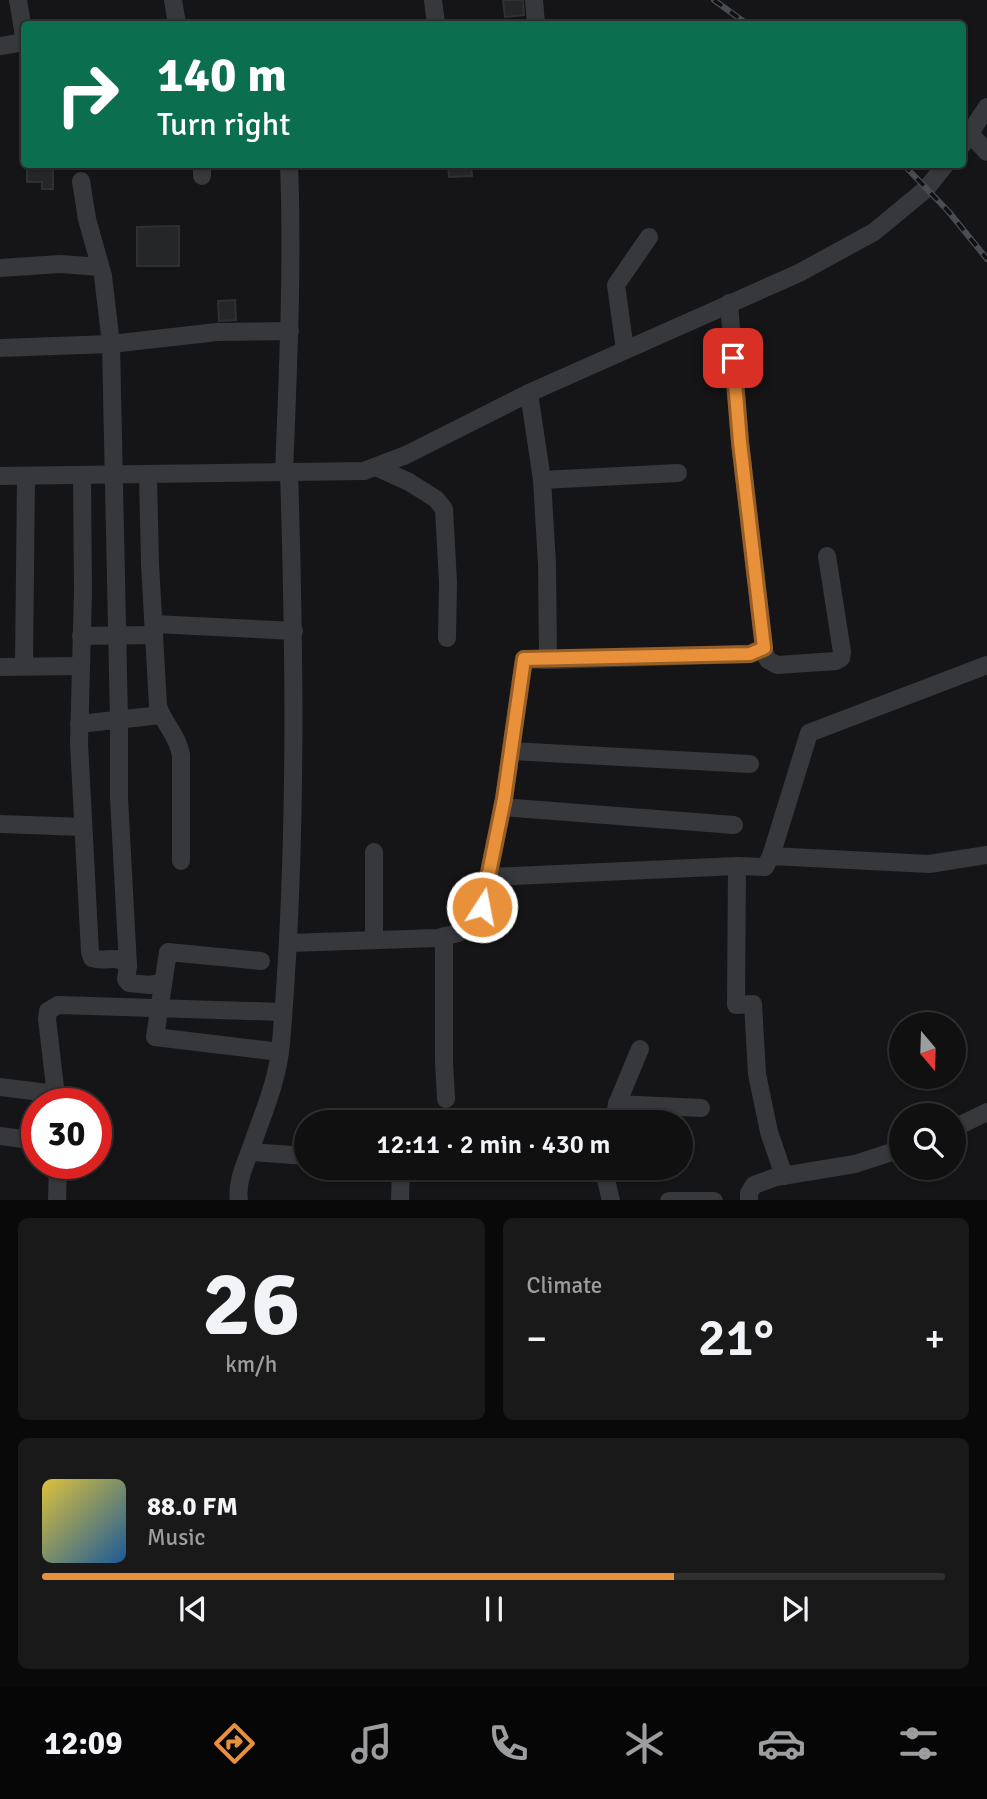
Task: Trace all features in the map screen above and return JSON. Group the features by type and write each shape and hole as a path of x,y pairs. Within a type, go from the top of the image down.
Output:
{"street":[{"path":"18,0 22,21"},
{"path":"173,0 176,21"},
{"path":"433,0 436,21"},
{"path":"534,0 536,21"},
{"path":"0,46 21,42"},
{"path":"987,107 967,140 987,152"},
{"path":"239,1200 239,1184 273,1085 280,1052 289,943 294,631 287,472 289,168"},
{"path":"0,476 364,471 406,455 529,393 799,273 874,232 926,189 943,168"},
{"path":"81,181 87,219 106,291 111,344 118,784 128,966 126,979 129,984 150,985 163,982"},
{"path":"625,350 616,285 649,237"},
{"path":"0,268 60,264 100,267"},
{"path":"729,303 740,442 763,650 768,660 778,665 841,659 827,556"},
{"path":"0,348 111,344 217,332 289,331"},
{"path":"529,393 542,480 547,565 548,660"},
{"path":"376,467 410,482 436,499 444,509 447,638"},
{"path":"542,480 678,473"},
{"path":"82,475 79,724 90,952 92,958 97,960 119,959 128,966"},
{"path":"24,666 26,476"},
{"path":"148,476 158,706 175,736 181,755 181,861"},
{"path":"81,636 116,635 154,629 294,631"},
{"path":"289,943 444,936 458,933 482,907 502,807 524,659 750,654 763,650"},
{"path":"489,877 765,867 771,856 809,733 987,665"},
{"path":"0,667 80,666"},
{"path":"79,724 161,715"},
{"path":"511,751 750,764"},
{"path":"502,807 734,825"},
{"path":"0,824 83,827"},
{"path":"374,852 374,940"},
{"path":"771,856 929,864 987,855"},
{"path":"737,866 736,1005 753,1004 757,1074 769,1132 784,1176"},
{"path":"444,936 446,1099"},
{"path":"261,961 168,952 155,1037 280,1052"},
{"path":"56,1088 47,1019 51,1008 58,1005 284,1012"},
{"path":"617,1110 640,1049"},
{"path":"0,1087 21,1091"},
{"path":"667,1110 701,1108"},
{"path":"966,1122 987,1112"},
{"path":"0,1136 21,1139"},
{"path":"250,1152 294,1155"},
{"path":"749,1200 754,1185 784,1176 855,1164 889,1153"},
{"path":"57,1200 58,1179"},
{"path":"400,1200 401,1180"},
{"path":"606,1180 611,1200"},
{"path":"669,1200 714,1200"}],"building":[{"path":"503,0 523,0 524,15 505,17"},
{"path":"27,168 53,168 53,189 42,189 42,182 27,182"},
{"path":"448,168 471,168 472,176 449,177"},
{"path":"179,226 179,266 137,266 137,227"},
{"path":"235,300 236,320 219,321 218,301"}],"railway":[{"path":"714,0 743,21"},
{"path":"907,168 949,212 987,259"}],"route":[{"path":"482,907 504,799 524,659 750,654 764,648 733,358"}]}
